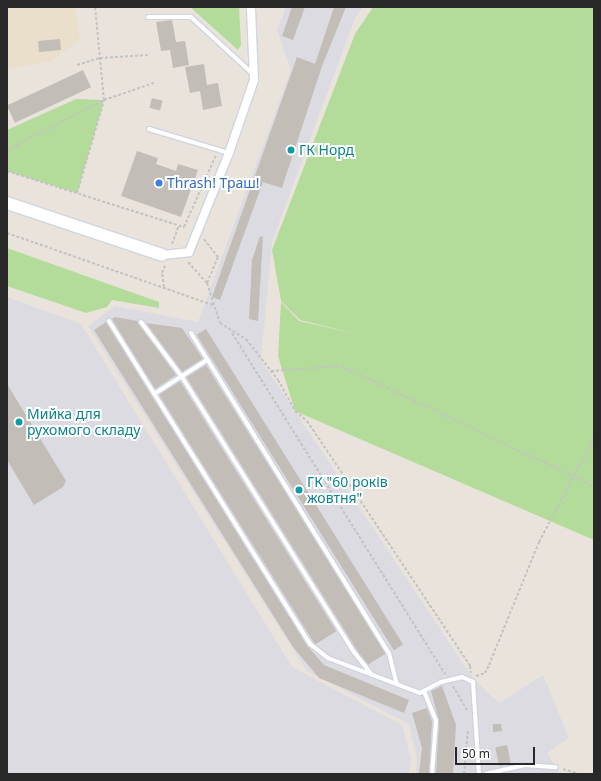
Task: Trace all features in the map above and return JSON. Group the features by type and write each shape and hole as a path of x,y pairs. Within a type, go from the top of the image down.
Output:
{"street":[{"path":"7,203 162,255 189,252 229,153 254,76 251,7"}],"lane":[{"path":"148,17 191,17 254,76"},
{"path":"149,129 229,153"},
{"path":"108,321 310,644 328,658 420,693 449,680 462,677 473,682 479,774"},
{"path":"141,322 182,377 354,652 372,675"},
{"path":"191,333 389,653 398,684"},
{"path":"154,394 208,360"},
{"path":"424,691 436,721 432,774"},
{"path":"485,774 525,765 556,767"}],"path":[{"path":"77,193 104,100 95,7"},
{"path":"77,65 100,58 148,55"},
{"path":"7,150 104,100 154,83"},
{"path":"7,172 184,227 218,150"},
{"path":"198,232 218,257 207,283"},
{"path":"7,233 213,305"},
{"path":"179,253 207,283 220,323 232,332 246,339 271,371 348,482 470,666 473,682"},
{"path":"232,332 470,714"},
{"path":"271,371 341,366 594,486"},
{"path":"462,673 485,673 539,542 572,476 594,438"},
{"path":"445,674 450,674"},
{"path":"464,774 469,722"},
{"path":"556,767 579,774"}],"shaded area":[{"path":"7,7 75,7 80,40 51,61 7,69"},
{"path":"286,7 363,7 355,18 272,242 261,360 472,677 499,703 543,675 569,738 547,753 560,774 416,774 417,758 409,724 307,671 88,326 115,306 198,322 291,70 277,30"},
{"path":"7,297 81,324 292,667 402,725 411,759 409,774 7,774"}],"green space":[{"path":"190,7 239,7 241,45 238,50"},
{"path":"373,7 594,7 594,540 295,411 278,356 281,302 299,321 357,334 300,320 281,301 272,250 355,34"},
{"path":"76,99 104,100 77,193 7,171 7,130"},
{"path":"7,248 159,302 159,308 112,300 107,307 86,313 7,286"}],"building":[{"path":"292,7 305,7 293,40 282,36"},
{"path":"334,7 346,7 322,66 282,188 263,182 220,300 212,297 297,57 315,64"},
{"path":"172,20 176,42 185,41 189,65 173,68 170,50 161,51 156,22"},
{"path":"60,39 61,50 39,52 38,41"},
{"path":"204,64 207,85 218,83 222,106 203,110 200,91 190,93 185,67"},
{"path":"83,70 91,87 15,123 7,105"},
{"path":"152,98 163,101 160,111 149,108"},
{"name":"Thrash! Траш!","path":"137,151 158,158 156,164 176,171 178,164 198,170 181,217 121,196"},
{"path":"260,236 263,237 258,321 249,319 252,260"},
{"path":"115,317 137,321 176,375 155,389 112,319"},
{"path":"106,322 309,648 324,665 409,700 404,713 319,678 293,647 94,330"},
{"path":"146,323 182,328 203,359 182,372"},
{"name":"ГК \"60 років жовтня\"","path":"206,329 403,644 394,650 197,335"},
{"path":"206,365 386,653 367,666 186,377"},
{"path":"180,381 336,631 315,644 159,394"},
{"name":"Мийка для рухомого складу","path":"7,384 66,481 63,487 34,505 7,460"},
{"path":"442,686 456,725 453,774 436,774 439,721 431,691"},
{"path":"427,708 432,722 429,774 419,774 422,748 412,713"},
{"path":"493,724 501,724 502,731 493,732"},
{"path":"507,745 511,764 499,766 495,747"}],"place":[{"name":"ГК Норд","path":"291,150"},
{"name":"Thrash! Траш!","path":"159,183"},
{"name":"Мийка для рухомого складу","path":"19,422"},
{"name":"ГК \"60 років жовтня\"","path":"299,490"}]}
